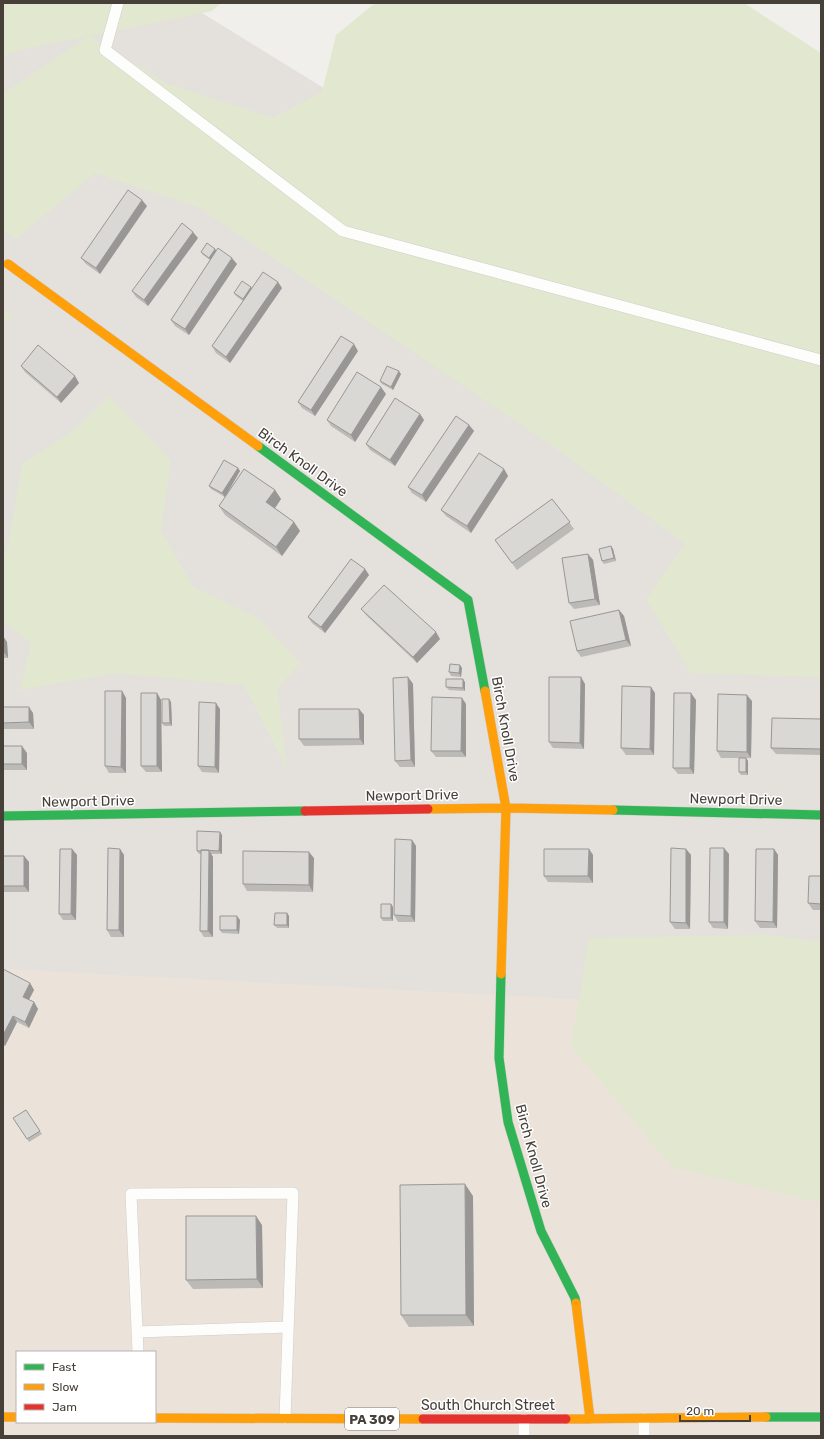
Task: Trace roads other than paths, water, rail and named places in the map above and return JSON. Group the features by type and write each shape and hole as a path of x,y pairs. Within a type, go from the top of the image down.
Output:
{"main road":[{"name":"Birch Knoll Drive","path":"8,264 468,600 506,808 499,1058 508,1122 541,1231 575,1298 590,1419"},
{"name":"Newport Drive","path":"3,816 506,808 821,816"},
{"path":"3,1417 16,1417"},
{"name":"South Church Street","path":"156,1418 644,1419 821,1417"}],"lane":[{"path":"118,3 105,50 343,231 821,360"},
{"path":"138,1351 131,1194 292,1193 285,1418"},
{"path":"137,1332 288,1327"},
{"path":"524,1419 524,1436"},
{"path":"644,1419 644,1436"}]}
